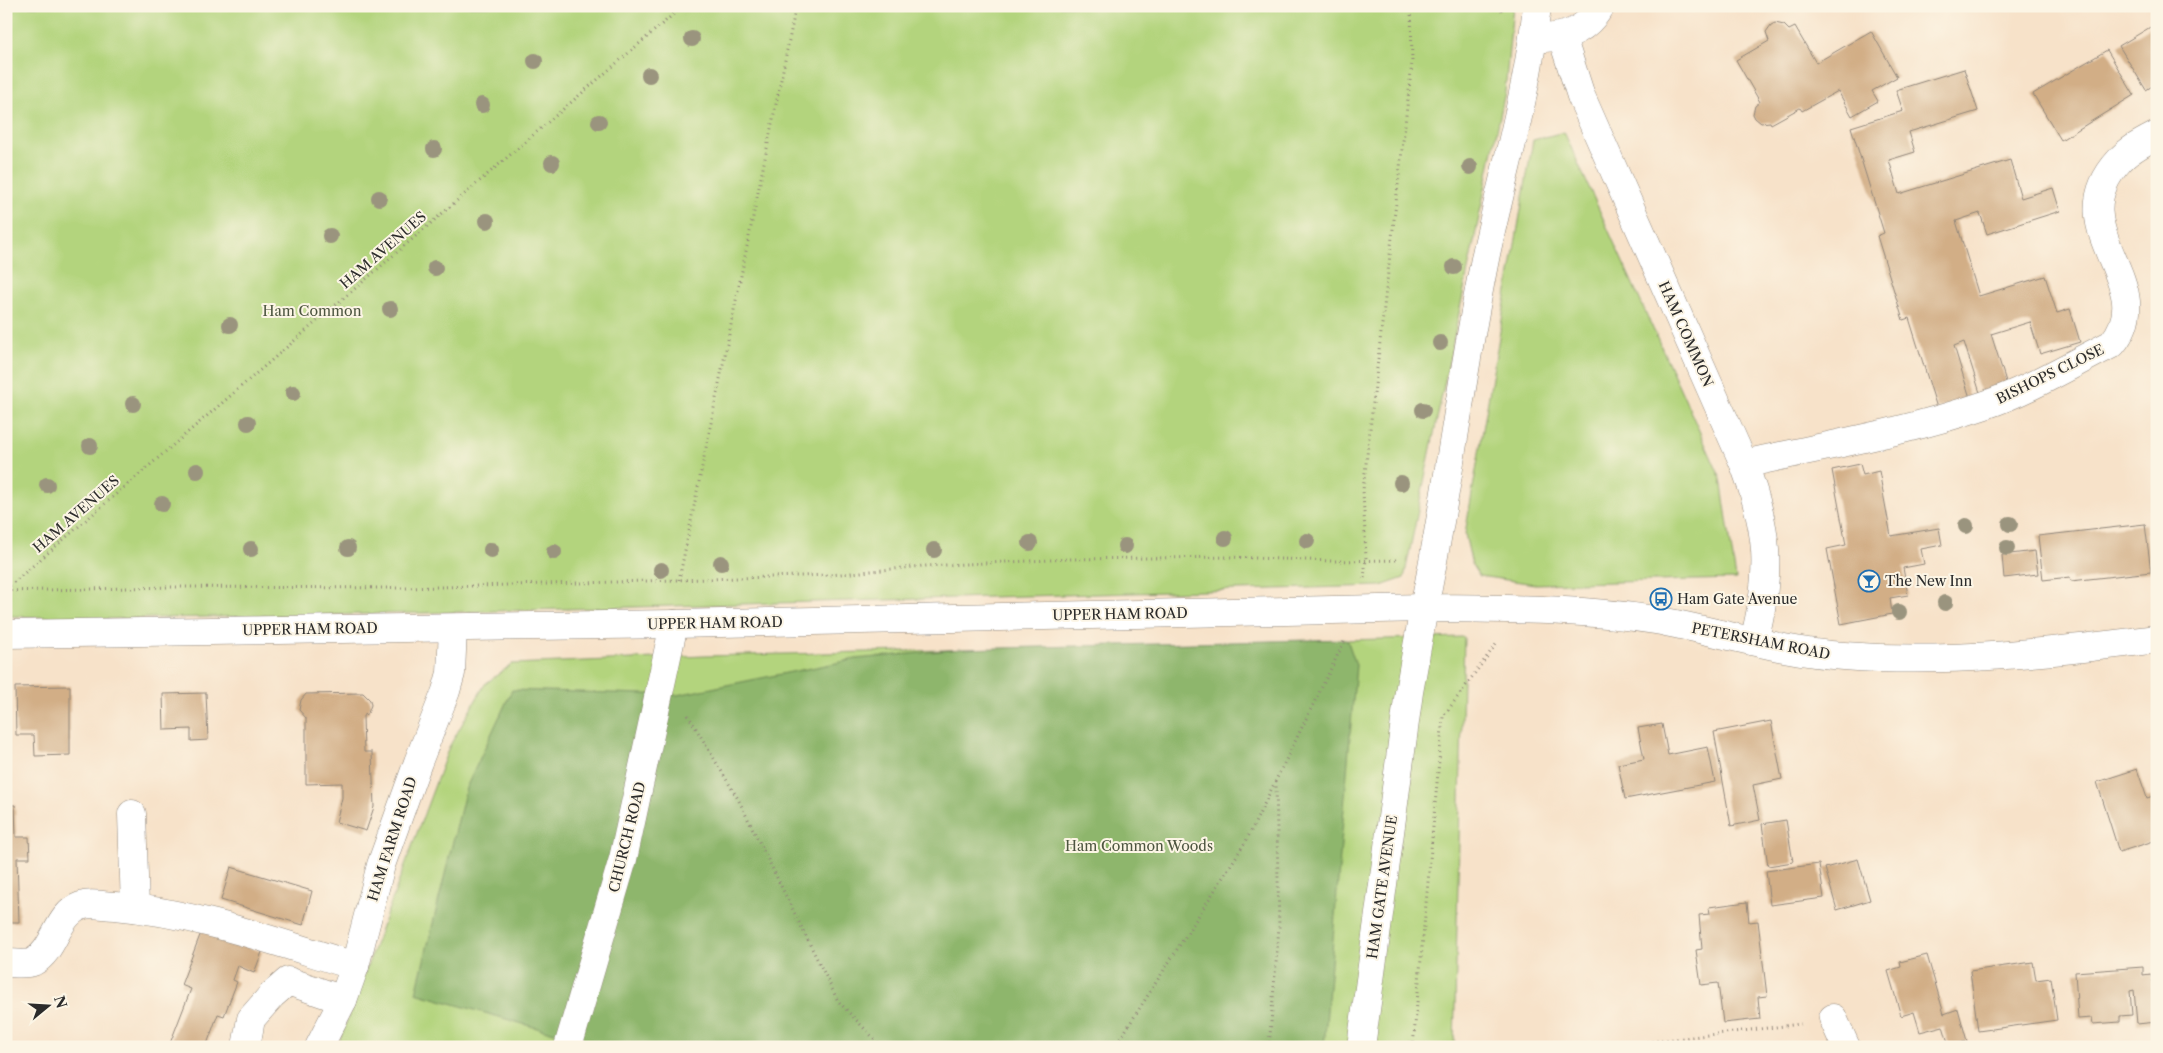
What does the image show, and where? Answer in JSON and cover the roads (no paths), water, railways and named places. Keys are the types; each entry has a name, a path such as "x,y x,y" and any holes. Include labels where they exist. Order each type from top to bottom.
{"street":[{"path":"1424,608 1434,561 1486,254 1513,145 1534,38 1537,6"},
{"path":"1534,38 1562,36 1578,30 1592,20 1601,6"},
{"name":"HAM COMMON","path":"1562,36 1581,96 1744,464 1761,515 1766,542 1764,594 1754,641"},
{"name":"BISHOPS CLOSE","path":"1744,464 1905,428 1984,406 2025,388 2112,344 2123,335 2131,324 2138,298 2130,272 2109,235 2104,221 2102,202 2104,185 2111,171 2120,160 2132,149 2157,135"},
{"name":"PETERSHAM ROAD","path":"1424,608 1614,615 1691,626 1823,655 1912,658 2021,654 2157,639"},
{"name":"UPPER HAM ROAD","path":"6,634 674,624 1424,608"},
{"name":"HAM GATE AVENUE","path":"1360,1047 1408,700 1424,608"},
{"name":"CHURCH ROAD","path":"568,1047 623,859 674,624"},
{"name":"HAM FARM ROAD","path":"320,1047 343,1000 355,966 381,865 448,682 453,653 453,628"},
{"path":"132,814 135,908"},
{"path":"6,963 32,963 48,949 66,916 81,905 135,908 197,919 355,966"},
{"path":"246,1047 251,1019 272,995 288,981 343,1000"},
{"path":"1833,1018 1846,1047"}],"place":[{"name":"The New Inn","path":"1869,581"},
{"name":"Ham Gate Avenue","path":"1661,599"}],"park label":[{"name":"Ham Common","path":"312,311"},
{"name":"Ham Common Woods","path":"1139,846"}]}
